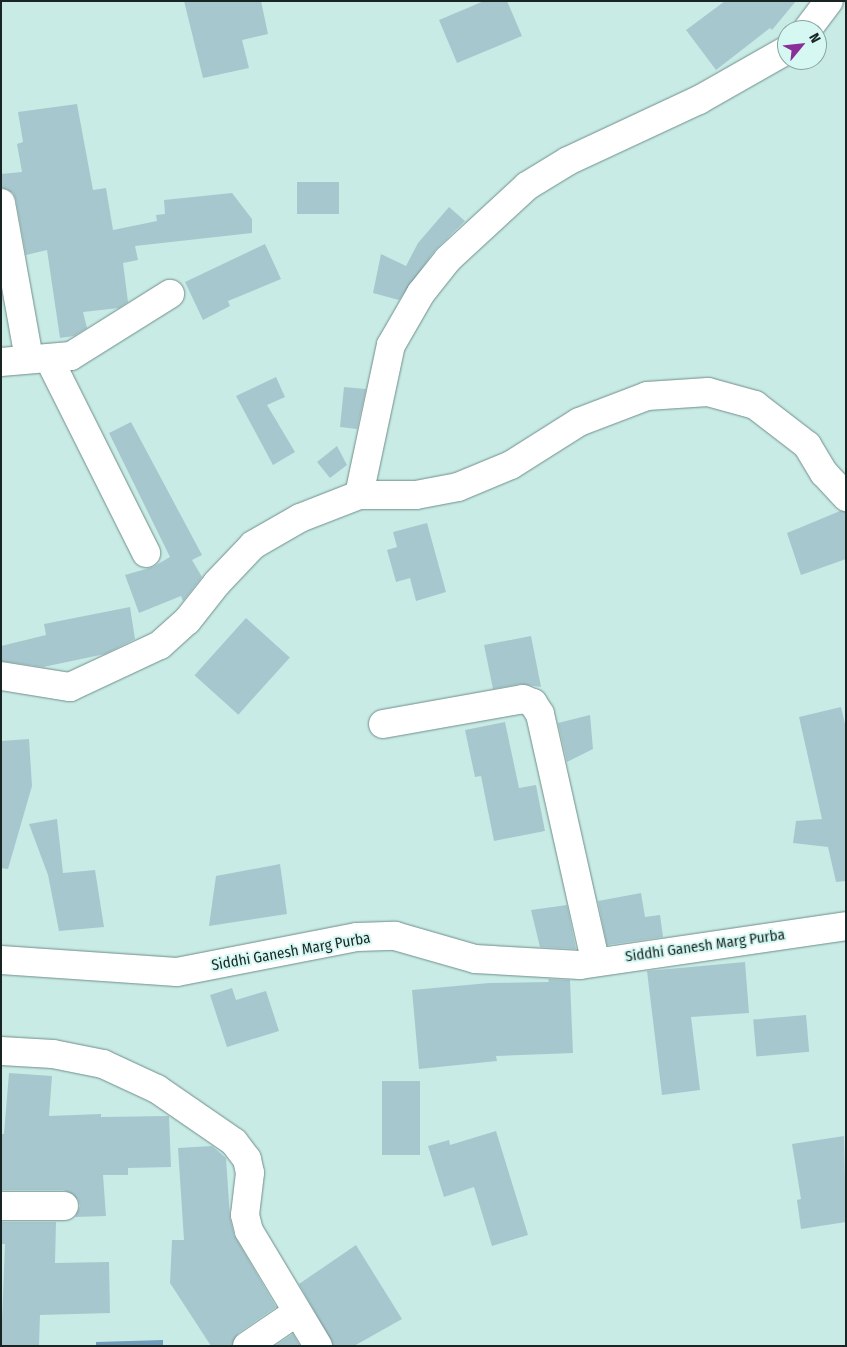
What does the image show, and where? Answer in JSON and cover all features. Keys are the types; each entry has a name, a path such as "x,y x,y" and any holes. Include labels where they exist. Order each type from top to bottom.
{"street":[{"path":"815,20 829,1"},
{"path":"359,495 390,345 420,293 448,260 527,186 560,166 699,100 777,56"},
{"path":"1,204 39,358 146,553"},
{"path":"1,362 71,356 170,294"},
{"path":"1,676 70,687 160,645 188,621 216,583 252,545 300,518 359,495 416,495 458,487 512,465 588,419 648,396 708,392 755,404 807,445 824,473 846,497"},
{"path":"383,724 523,699 533,703 540,714 595,961"},
{"name":"Siddhi Ganesh Marg Purba","path":"1,960 177,972 357,937 394,936 475,959 580,964 846,926"},
{"path":"1,1050 53,1054 103,1064 157,1089 234,1142 247,1160 250,1173 245,1215 249,1231 318,1346"},
{"path":"1,1206 64,1206"},
{"path":"247,1346 297,1312"}],"water":[{"path":"163,1340 163,1346 96,1346 96,1342"}],"building":[{"path":"184,1 261,1 268,34 242,40 249,68 203,78"},
{"path":"484,1 507,1 522,36 457,63 439,20"},
{"path":"725,1 796,1 780,20 777,20 777,24 772,30 770,28 716,70 686,30"},
{"path":"77,104 93,190 106,188 113,230 157,221 156,215 165,214 164,200 232,193 252,219 252,233 135,246 138,260 123,263 128,302 119,308 83,312 87,328 74,336 60,338 47,250 26,255 16,200 13,193 1,188 1,174 22,172 17,144 23,142 18,112"},
{"path":"297,182 339,182 339,214 297,214"},
{"path":"449,207 465,221 436,249 399,300 373,293 381,254 406,266 418,243"},
{"path":"265,244 281,279 228,301 230,306 203,320 185,282"},
{"path":"276,377 285,397 267,405 295,452 273,465 236,396"},
{"path":"344,387 366,389 357,429 340,427"},
{"path":"131,422 202,555 192,560 202,577 183,601 181,596 139,613 125,575 153,567 170,557 109,433"},
{"path":"337,446 347,465 330,478 317,462"},
{"path":"840,511 846,512 846,559 801,575 787,533"},
{"path":"427,523 446,592 416,601 410,578 396,582 387,550 397,547 393,532"},
{"path":"130,607 135,639 105,654 43,667 1,661 1,646 46,635 44,624"},
{"path":"246,618 290,657 238,715 194,675"},
{"path":"531,636 541,687 520,684 493,689 484,645"},
{"path":"841,707 846,728 846,881 836,882 828,847 793,843 796,821 822,819 799,717"},
{"path":"590,715 593,749 567,762 558,723"},
{"path":"505,722 519,788 536,785 545,831 494,841 481,776 475,777 465,730"},
{"path":"29,739 32,786 8,869 1,868 1,741"},
{"path":"57,819 63,873 95,870 104,927 59,931 48,875 29,824"},
{"path":"280,864 287,914 209,926 216,876"},
{"path":"641,893 645,917 660,915 663,937 607,945 598,901"},
{"path":"567,905 576,949 540,947 531,910"},
{"path":"745,962 749,1013 691,1017 700,1090 662,1095 647,971"},
{"path":"548,979 570,980 573,1053 496,1056 497,1061 419,1069 412,990 489,983 549,982"},
{"path":"232,988 236,1000 266,991 279,1031 227,1047 210,995"},
{"path":"806,1015 809,1052 756,1056 753,1020"},
{"path":"9,1073 52,1076 49,1116 101,1114 101,1117 169,1116 171,1167 128,1168 128,1175 103,1175 106,1216 75,1217 80,1206 78,1199 64,1190 1,1190 1,1134 4,1134"},
{"path":"382,1081 420,1081 420,1155 382,1155"},
{"path":"496,1131 528,1235 492,1246 474,1187 444,1197 428,1146 449,1140 450,1145"},
{"path":"844,1136 846,1222 801,1229 797,1200 801,1199 792,1144"},
{"path":"212,1146 226,1158 230,1218 234,1235 276,1307 238,1333 232,1346 211,1346 170,1283 172,1240 184,1240 178,1148"},
{"path":"1,1222 56,1222 55,1263 109,1262 110,1313 40,1315 39,1346 1,1346 5,1244 1,1244"},
{"path":"356,1245 402,1319 354,1346 334,1346 299,1284"},
{"path":"293,1334 300,1346 275,1346"}]}
